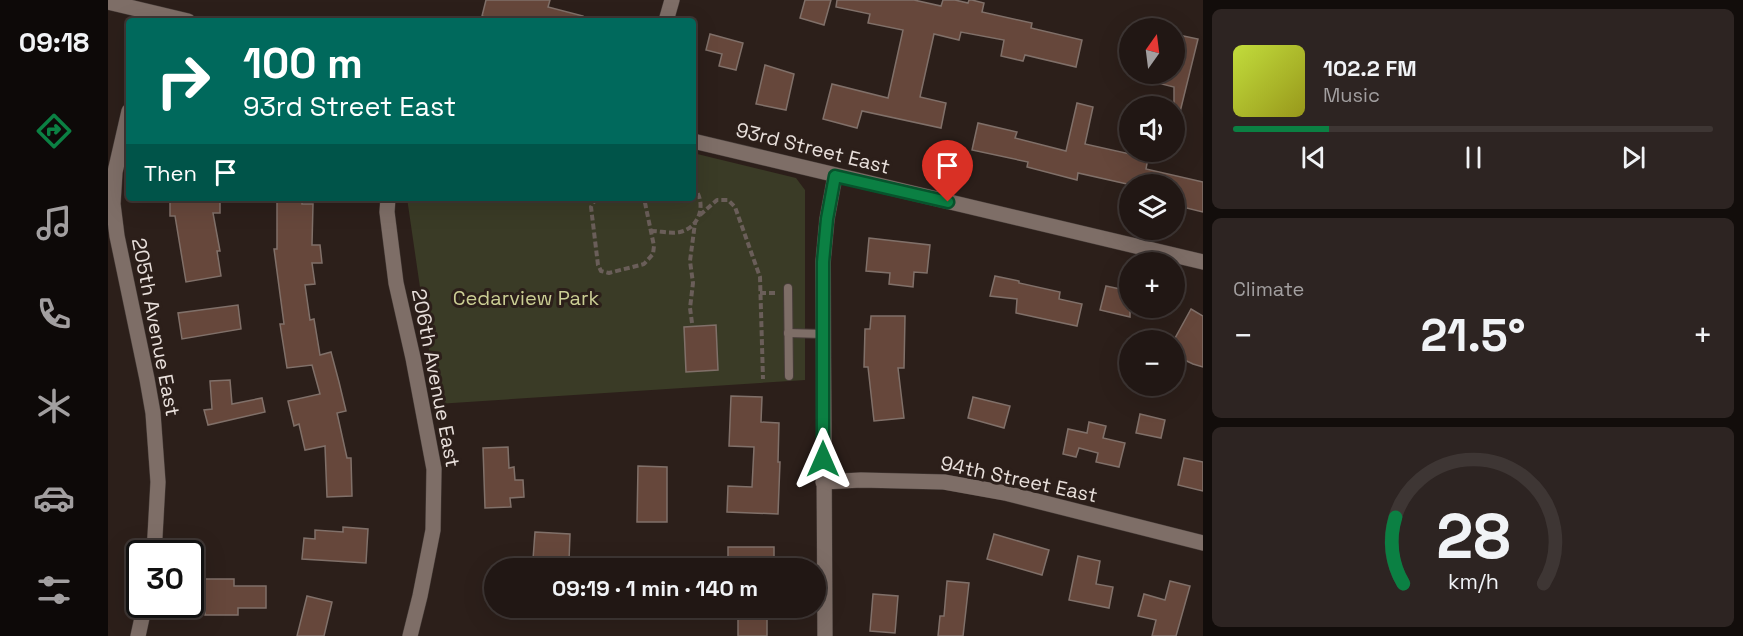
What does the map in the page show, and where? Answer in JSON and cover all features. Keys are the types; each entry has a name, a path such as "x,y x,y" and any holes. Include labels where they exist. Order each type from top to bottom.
{"street":[{"path":"667,18 672,0"},
{"path":"108,2 150,17"},
{"name":"205th Avenue East","path":"126,124 115,172 114,204 117,236 153,413 158,482 155,540"},
{"name":"93rd Street East","path":"696,142 1203,262"},
{"path":"825,636 823,262 827,219 835,176"},
{"name":"206th Avenue East","path":"388,201 387,212 396,283 418,381 434,469 433,530 410,636"},
{"name":"94th Street East","path":"823,482 861,480 944,482 1005,493 1203,543"},
{"path":"138,636 142,618"}],"lane":[{"path":"788,288 789,376"},
{"path":"788,333 823,334"}],"path":[{"path":"696,191 700,198 700,215"},
{"path":"692,323 690,308 693,283 690,261 695,223 700,215 717,200 728,200 735,207 760,277 763,379"},
{"path":"594,201 591,207 598,265 601,271 609,273 644,264 653,254 654,246 646,201"},
{"path":"651,231 681,232 695,223"}],"green space":[{"name":"Cedarview Park","path":"696,154 796,178 805,190 805,380 437,404 407,201 696,201"}],"building":[{"path":"486,0 550,0 548,7 583,16 583,18 489,18 482,16"},
{"path":"805,0 831,0 824,25 800,18"},
{"path":"837,0 914,0 941,6 943,0 968,3 972,0 984,3 982,12 1032,23 1031,28 1082,40 1076,67 1025,55 1023,61 1001,56 1004,40 961,32 959,40 934,34 920,97 946,103 941,128 862,111 857,128 823,119 832,84 888,98 903,30 868,23 870,14 836,7"},
{"path":"710,34 743,43 736,70 719,66 722,54 706,50"},
{"path":"1185,36 1198,39 1184,96 1174,96 1174,87 1162,84 1185,84"},
{"path":"765,65 794,74 786,110 756,104"},
{"path":"1077,103 1093,107 1085,144 1119,152 1119,162 1147,162 1146,169 1168,174 1119,174 1119,182 1078,173 1077,180 1027,167 1028,162 972,150 978,123 1017,132 1015,138 1066,151"},
{"path":"1185,178 1203,182 1203,212 1185,208"},
{"path":"170,201 220,201 220,213 213,213 220,251 217,251 221,276 186,282 175,216 170,216"},
{"path":"277,201 302,201 302,204 313,204 312,245 320,245 322,263 312,263 315,284 305,285 310,320 314,319 320,355 331,352 346,411 337,413 347,458 351,458 352,496 327,497 325,446 305,450 299,424 294,426 288,401 320,394 312,365 287,368 280,324 284,324 274,249 277,249"},
{"path":"869,238 930,245 927,273 914,272 913,287 889,284 890,273 866,271"},
{"path":"995,276 1060,292 1059,299 1082,304 1077,326 1016,313 1017,299 990,296"},
{"path":"1106,286 1119,289 1119,314 1100,310"},
{"path":"238,305 241,329 182,339 178,313"},
{"path":"1191,309 1203,316 1203,367 1185,360 1185,330 1179,330"},
{"path":"871,316 905,316 904,368 898,368 904,418 874,421 868,367 864,367 865,329 870,329"},
{"path":"716,325 718,370 686,372 684,327"},
{"path":"230,380 232,404 262,398 265,412 208,425 204,410 212,409 210,381"},
{"path":"731,396 762,397 761,422 779,423 778,514 727,512 728,486 752,487 754,447 729,446"},
{"path":"973,397 1010,406 1004,428 968,418"},
{"path":"1140,414 1165,420 1161,438 1136,433"},
{"path":"1089,422 1106,426 1103,438 1125,443 1119,467 1096,462 1098,453 1079,448 1076,457 1063,454 1068,429 1087,433"},
{"path":"508,447 509,468 514,467 515,480 523,480 524,497 510,498 511,507 485,508 483,448"},
{"path":"1184,458 1203,462 1203,491 1178,485"},
{"path":"638,466 667,467 667,522 637,522"},
{"path":"343,527 368,529 366,563 302,559 304,538 315,539 315,530 343,532"},
{"path":"535,532 570,534 569,558 533,558"},
{"path":"994,534 1049,550 1042,575 987,559"},
{"path":"728,547 774,547 774,558 728,558"},
{"path":"1078,556 1100,561 1096,584 1113,587 1109,608 1069,600"},
{"path":"205,579 234,579 234,586 266,586 266,608 238,608 238,615 205,615"},
{"path":"947,581 969,583 963,636 938,636 940,616 944,616"},
{"path":"1170,581 1190,586 1176,636 1152,636 1156,620 1138,616 1144,594 1165,600"},
{"path":"873,594 898,596 895,633 870,631"},
{"path":"307,596 332,602 324,636 297,636"},
{"path":"738,618 767,618 767,636 738,636"}],"route":[{"path":"823,459 823,262 827,219 835,176 948,202"}]}
